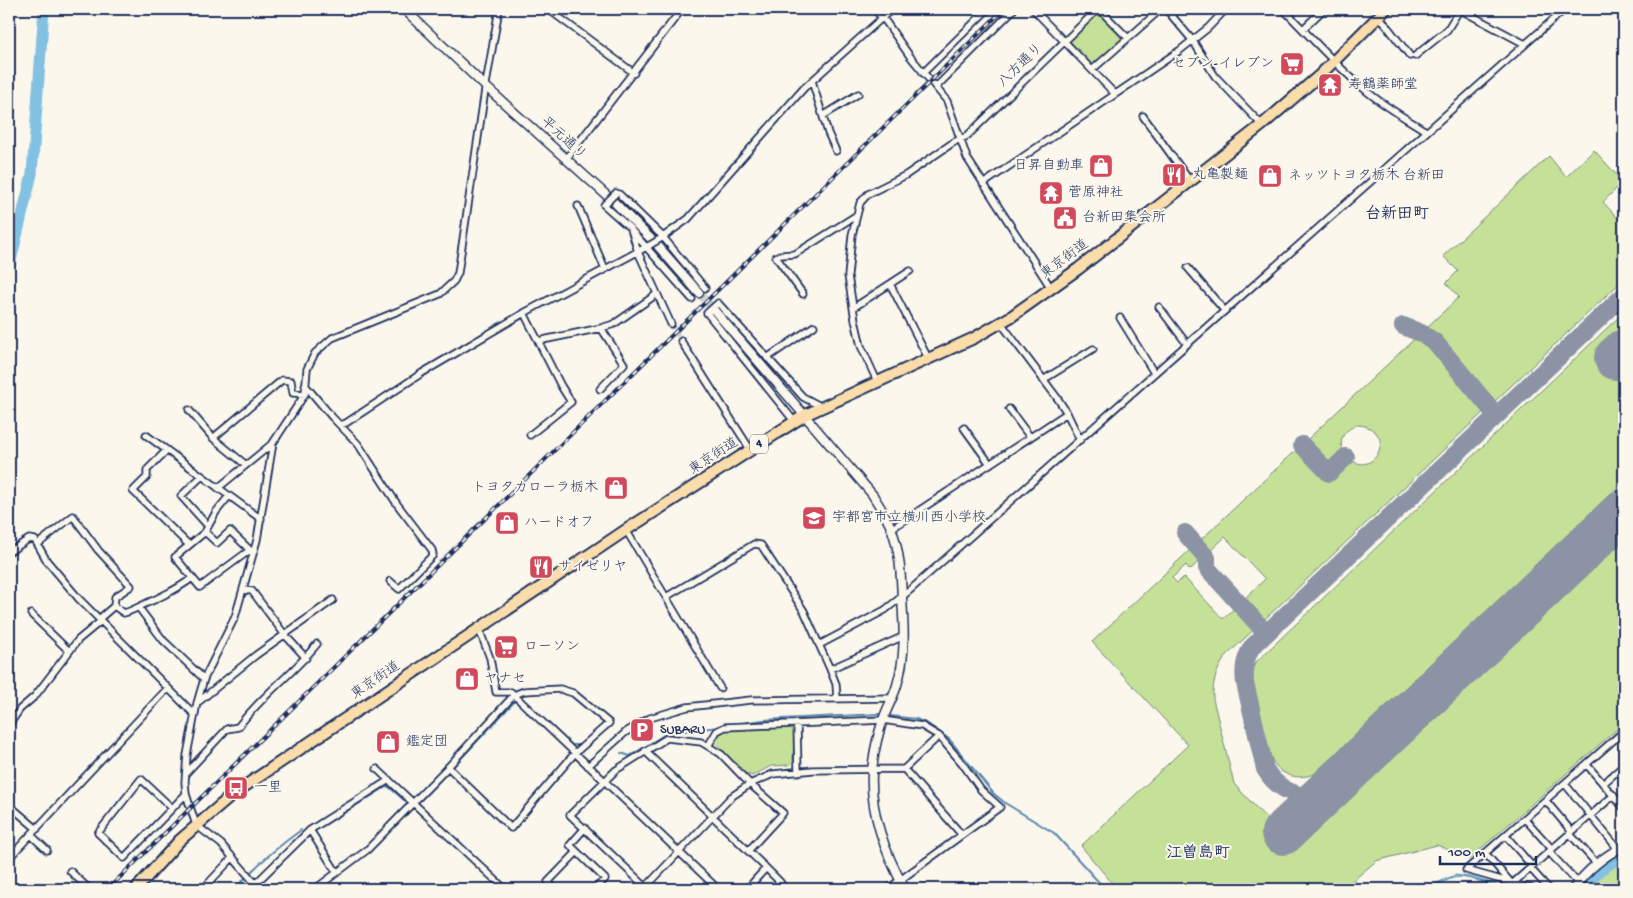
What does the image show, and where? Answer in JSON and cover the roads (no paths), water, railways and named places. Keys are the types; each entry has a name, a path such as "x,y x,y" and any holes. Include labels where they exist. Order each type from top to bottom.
{"highway":[{"name":"東京街道","path":"136,889 165,855 196,825 242,788 626,530 794,421 877,381 974,338 1001,323 1051,288 1262,125 1334,61 1382,12"}],"street":[{"name":"平元通り","path":"404,9 485,86 614,202 658,246 699,293"},
{"path":"218,488 272,442 305,394 307,369 314,353 332,338 440,294 454,281 458,273 485,86 499,9"},
{"path":"548,9 634,73"},
{"path":"566,159 682,9"},
{"path":"874,9 883,18 923,73 947,102 967,158 982,184 1051,288"},
{"path":"340,425 346,423 422,373 524,313 638,252 688,219 804,88 892,9"},
{"path":"923,73 988,9"},
{"path":"936,87 1014,9"},
{"path":"1033,9 1115,94"},
{"path":"1098,9 1128,38"},
{"name":"八方通り","path":"857,215 860,203 868,194 906,175 954,142 967,136 1098,9"},
{"path":"1092,70 1161,9"},
{"path":"1166,9 1193,41 1215,76 1262,125"},
{"path":"982,184 1193,41 1226,9"},
{"path":"1283,9 1348,75 1377,100 1426,132"},
{"path":"1303,29 1324,9"},
{"path":"1382,12 1412,56 1448,30 1459,9 1525,44"},
{"path":"819,645 885,610 902,597 1565,9"},
{"path":"812,81 836,151"},
{"path":"823,116 858,94"},
{"path":"1143,116 1190,181"},
{"path":"692,299 648,246 604,205 616,193 661,238 705,288"},
{"path":"578,206 605,269"},
{"path":"803,294 776,257 795,254 857,215"},
{"path":"857,215 852,235 848,276 861,346 877,381"},
{"path":"630,229 638,252 671,324"},
{"path":"1188,268 1224,310"},
{"path":"853,308 910,271"},
{"path":"890,284 928,358"},
{"path":"538,341 614,324 657,294"},
{"path":"794,421 707,313 718,303 802,397 822,407"},
{"path":"1159,307 1186,344"},
{"path":"714,310 872,494 892,529 897,547 901,576 904,636 902,661 897,685 877,741 873,769 873,791 876,819 888,857 905,889"},
{"path":"524,313 571,402 530,435"},
{"path":"1120,318 1154,373"},
{"path":"1001,323 1067,412 1080,440"},
{"path":"767,358 814,326"},
{"path":"600,389 624,364 601,328"},
{"path":"681,341 750,450"},
{"path":"1043,380 1093,350"},
{"path":"213,438 282,380 291,381 293,393 305,394"},
{"path":"305,385 358,444 397,504 432,550 433,555 399,589 390,581"},
{"path":"1009,409 1030,437"},
{"path":"189,410 213,438 246,465"},
{"path":"892,529 1067,412"},
{"path":"964,428 990,464"},
{"path":"146,435 261,519"},
{"path":"260,889 221,844 196,825 186,794 186,774 187,755 197,703 204,679 235,617 243,590 261,519 272,442"},
{"path":"167,450 147,470 147,477 133,491 189,545"},
{"path":"202,476 181,496 217,543 230,531 252,552"},
{"path":"229,496 216,512 206,529 175,557 200,588 252,552"},
{"path":"9,725 20,710 35,696 78,640 114,606 115,597 131,586 98,550 73,516 38,544"},
{"path":"626,530 720,688"},
{"path":"9,552 28,539 35,540 47,561 79,599 195,715"},
{"path":"666,597 754,544 761,546 804,611 836,684 837,699"},
{"path":"114,606 124,613 139,608 150,601 181,588 192,578"},
{"path":"243,590 252,591 285,635 306,658"},
{"path":"197,703 256,655 333,600"},
{"path":"139,608 163,640 204,679"},
{"path":"32,614 69,652"},
{"path":"479,629 490,658 496,692 511,692 718,889"},
{"path":"830,669 904,636"},
{"path":"186,774 227,729 238,727 252,709 306,658 317,644"},
{"path":"9,858 168,688"},
{"path":"315,889 367,850 514,695 524,691 560,689 573,693 609,723 575,753 511,828 448,766"},
{"path":"588,766 626,732 650,718 687,707 751,700 892,698"},
{"path":"708,746 717,731 725,728 883,720 922,726 939,736 962,763 981,790 1000,806 888,889"},
{"path":"797,724 798,772"},
{"path":"1533,889 1466,870 1624,731"},
{"path":"748,851 783,813 750,784 721,754 701,742 667,738 616,770 570,815 646,889 713,815 731,797 750,784 773,774 904,769 939,736"},
{"path":"645,751 713,815 785,889"},
{"path":"1587,764 1623,803"},
{"path":"1604,784 1624,766"},
{"path":"377,769 505,889"},
{"path":"904,769 962,835"},
{"path":"172,808 141,779 98,833 124,858 186,794"},
{"path":"250,889 310,830 389,780"},
{"path":"1525,819 1551,850 1575,886 1596,863 1621,847 1565,784"},
{"path":"1512,884 1614,795"},
{"path":"1546,801 1596,863"},
{"path":"9,805 36,829"},
{"path":"585,828 570,845 605,879 596,889"},
{"path":"310,830 337,873"},
{"path":"31,835 47,850"},
{"path":"1506,836 1549,889"},
{"path":"554,889 548,882 577,852"},
{"path":"1486,854 1512,884"},
{"path":"207,888 233,857"},
{"path":"747,889 766,868"},
{"path":"70,871 89,889"}],"water":[{"path":"1624,852 1624,855 1600,871 1583,889 1580,889 1600,868"},
{"path":"1455,875 1470,877 1510,889 1503,889 1458,877 1431,888 1423,889"}],"waterway":[{"path":"9,269 32,174 44,9"},
{"path":"523,700 572,745 579,745"},
{"path":"452,768 514,702 518,701"},
{"path":"743,723 763,720 879,714"},
{"path":"891,716 916,719 928,724 949,739 993,793 1005,803 1054,833 1105,889"},
{"path":"621,753 630,756 667,733 719,727"},
{"path":"421,800 448,772"},
{"path":"318,829 386,787 389,787 404,800"},
{"path":"235,889 266,858 301,830"},
{"path":"1584,889 1598,872 1624,855"}],"tunnel":[{"path":"699,293 714,310"},
{"path":"671,324 681,341"}],"railway":[{"path":"108,889 1004,9"}],"place":[{"name":"セブン-イレブン","path":"1292,64"},
{"name":"寿鶴薬師堂","path":"1330,85"},
{"name":"日昇自動車","path":"1101,166"},
{"name":"丸亀製麺","path":"1174,175"},
{"name":"ネッツトヨタ栃木 台新田","path":"1270,176"},
{"name":"菅原神社","path":"1051,193"},
{"name":"台新田集会所","path":"1065,218"},
{"name":"トヨタカローラ栃木","path":"616,488"},
{"name":"宇都宮市立横川西小学校","path":"814,518"},
{"name":"ハードオフ","path":"507,523"},
{"name":"サイゼリヤ","path":"541,567"},
{"name":"ローソン","path":"506,647"},
{"name":"ヤナセ","path":"467,679"},
{"name":"SUBARU","path":"642,730"},
{"name":"鑑定団","path":"388,742"},
{"name":"一里","path":"236,788"}],"district":[{"name":"台新田町","path":"1397,215"},
{"name":"江曽島町","path":"1198,854"}]}
